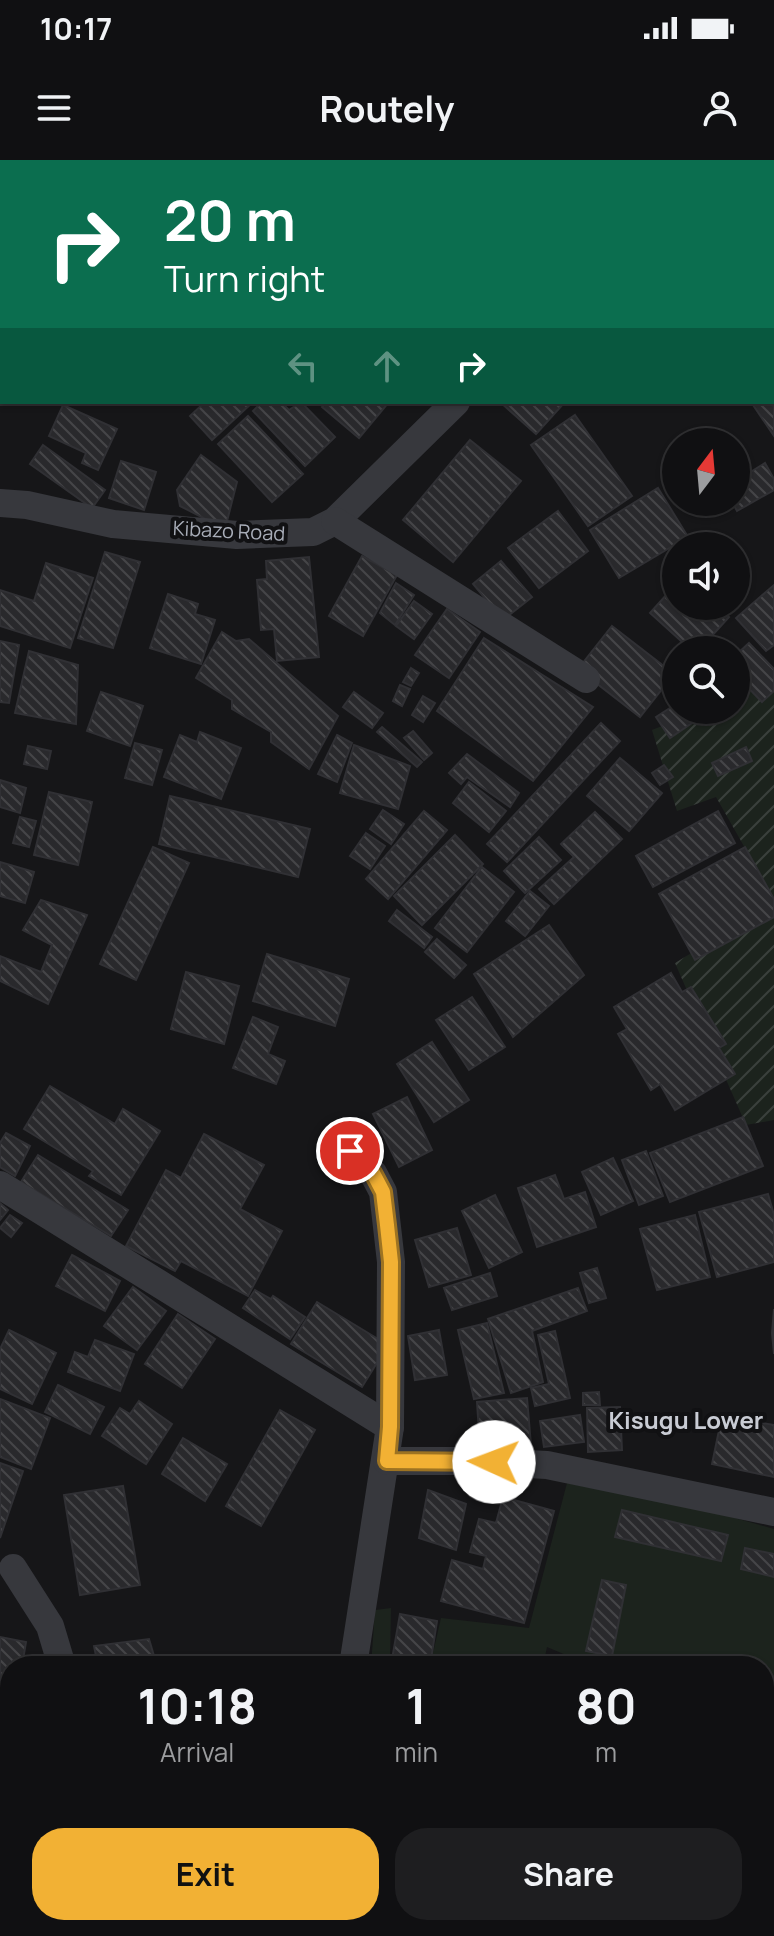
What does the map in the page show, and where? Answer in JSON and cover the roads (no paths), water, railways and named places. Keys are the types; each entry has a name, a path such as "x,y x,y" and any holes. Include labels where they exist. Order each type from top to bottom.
{"street":[{"name":"Kibazo Road","path":"0,503 27,505 113,524 237,535 313,532 335,521 453,404"},
{"path":"335,521 586,679"},
{"path":"350,1151 373,1173 383,1192 391,1262 387,1461 355,1656"},
{"path":"0,1185 390,1427"},
{"path":"387,1461 547,1465 774,1512"},
{"path":"13,1568 50,1626 59,1656"}],"district":[{"name":"Kisugu Lower","path":"686,1421"}]}
